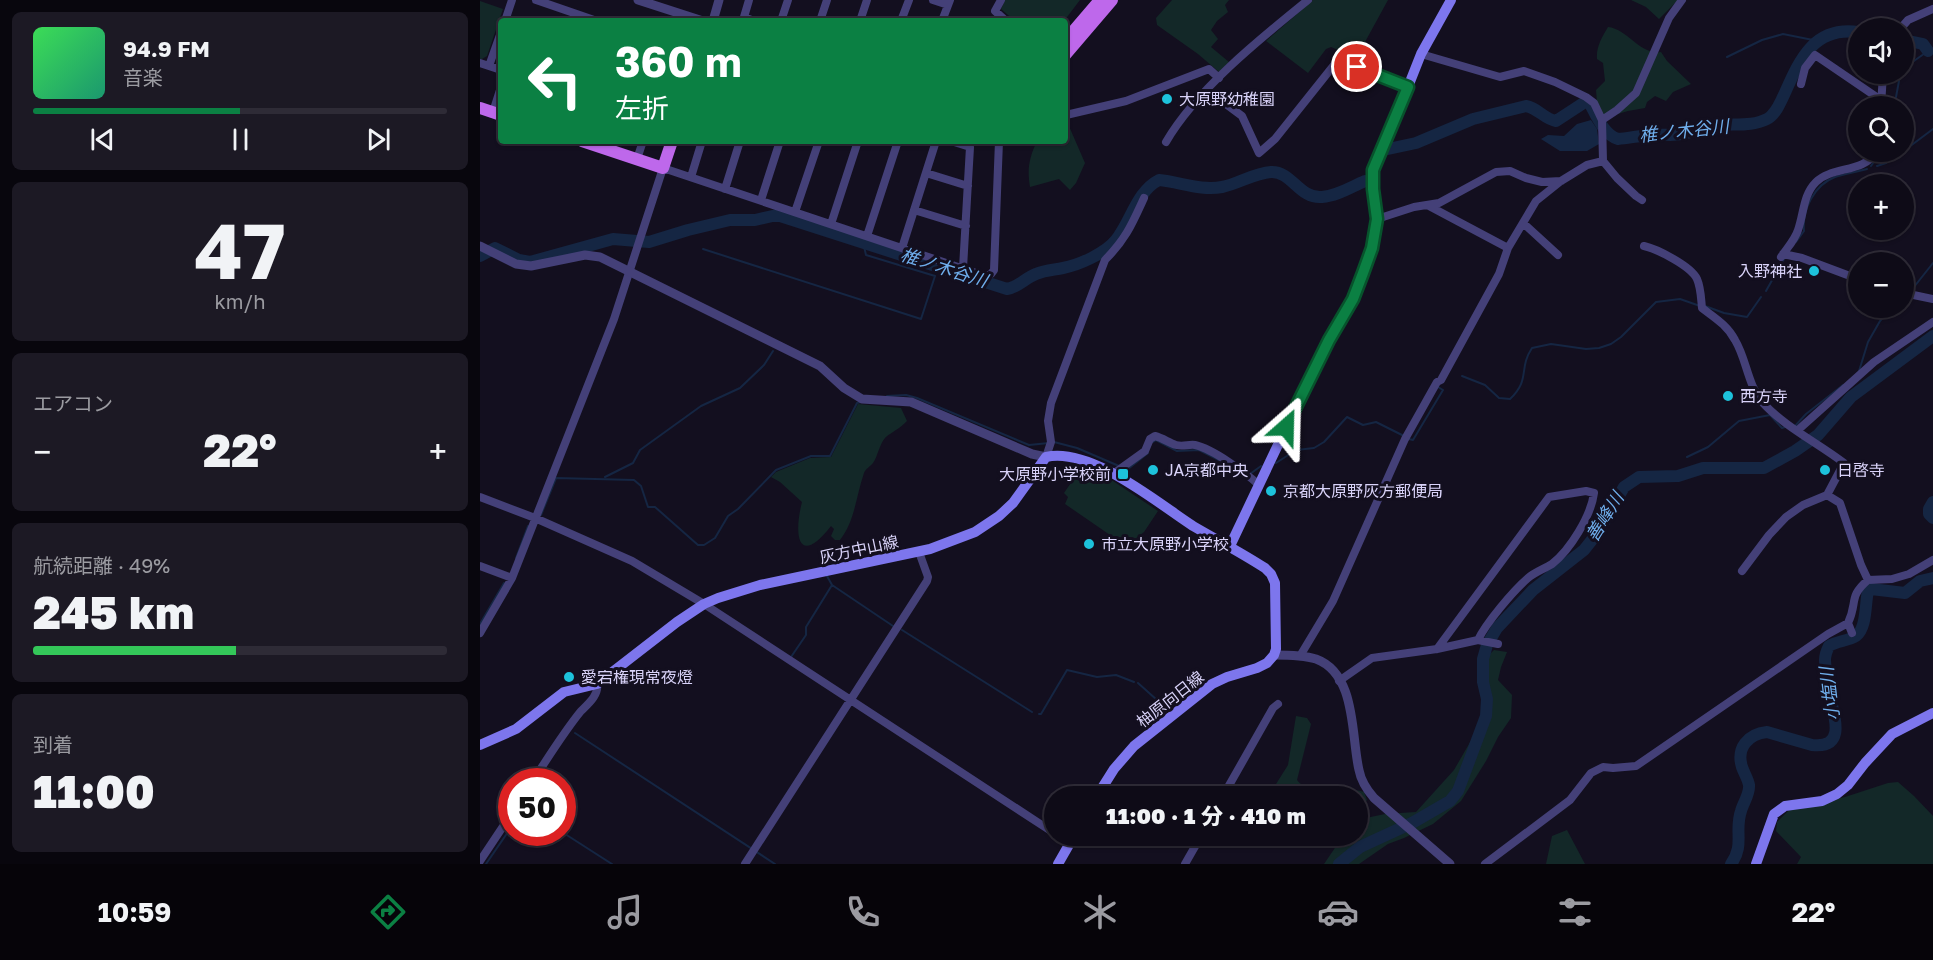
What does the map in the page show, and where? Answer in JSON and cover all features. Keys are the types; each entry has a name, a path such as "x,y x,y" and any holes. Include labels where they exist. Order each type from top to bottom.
{"main road":[{"path":"1068,37 1100,0"},
{"path":"1068,51 1112,0"},
{"path":"1230,546 1323,350 1353,299 1372,248 1377,219 1373,170 1421,54 1451,0"},
{"path":"480,108 497,113"},
{"path":"602,144 663,168 671,144"},
{"path":"1046,457 1060,455 1075,457 1113,474 1265,568 1275,580 1274,655"},
{"name":"灰方中山線","path":"480,745 516,729 564,692 597,684 704,604 732,592 760,585 919,552 955,541 988,525 1013,503 1046,457"},
{"name":"柚原向日線","path":"1104,786 1114,769 1134,746 1212,684 1257,668 1267,663 1274,655"},
{"path":"1756,864 1774,814 1785,806 1822,801 1837,794 1848,785 1892,734 1933,712"},
{"path":"1060,864 1069,846"}],"street":[{"path":"506,18 512,0"},
{"path":"536,0 588,18"},
{"path":"638,0 693,18"},
{"path":"714,18 719,0"},
{"path":"744,18 749,0"},
{"path":"782,18 788,0"},
{"path":"821,18 827,0"},
{"path":"861,18 867,0"},
{"path":"902,18 909,0"},
{"path":"933,0 949,3 943,18"},
{"path":"1000,0 995,11 1003,18"},
{"path":"1166,142 1197,99 1265,35 1308,0"},
{"path":"1602,124 1636,93 1669,18 1682,0"},
{"path":"1913,18 1933,9"},
{"path":"489,66 498,40"},
{"path":"1421,54 1500,77 1524,71 1555,82 1594,103 1602,124 1603,161 1617,178 1642,200"},
{"path":"1801,84 1805,68 1815,55 1871,96"},
{"path":"1207,90 1242,116 1259,153 1275,139 1338,60 1408,87"},
{"path":"480,63 498,69"},
{"path":"1068,116 1126,101 1209,69 1219,78"},
{"path":"637,159 642,144"},
{"path":"691,177 701,144"},
{"path":"725,189 739,144"},
{"path":"761,200 779,144"},
{"path":"795,212 818,144"},
{"path":"831,224 857,144"},
{"path":"867,236 897,144"},
{"path":"902,248 935,144"},
{"path":"960,144 970,147 963,268"},
{"path":"480,633 512,579 614,319 663,168 985,276 994,270 999,144"},
{"path":"1300,656 1334,601 1406,437 1437,382 1441,380 1463,343 1499,274 1508,248 1536,201 1561,181 1587,165 1603,161"},
{"path":"1848,275 1802,258 1782,255 1795,236 1803,206 1814,184 1822,177 1867,162"},
{"path":"1377,219 1414,207 1439,203 1496,172 1510,171 1542,182 1561,181"},
{"path":"926,173 968,186"},
{"path":"480,246 522,266 574,256 592,255 629,270 820,366 853,395 862,399 910,402 1032,454 1046,457 1051,442 1048,421 1054,394 1106,260 1119,247 1130,230 1144,198"},
{"path":"1429,206 1508,248"},
{"path":"914,210 966,226"},
{"path":"1523,223 1558,255"},
{"path":"1644,246 1654,248 1694,274 1702,305 1724,324 1736,341 1750,382 1762,401 1775,414 1844,463 1827,495 1803,505 1786,517 1769,535 1742,571"},
{"path":"1914,295 1933,299"},
{"path":"1799,431 1874,362 1933,322"},
{"path":"1113,474 1145,451 1150,439 1155,436 1181,446 1195,445 1243,470 1259,485"},
{"path":"1437,649 1549,497 1586,491 1594,493 1573,542 1552,564 1528,578 1484,627 1481,640"},
{"path":"1827,495 1840,503 1868,580"},
{"path":"480,496 632,561 704,604 1044,826"},
{"path":"745,864 927,582 928,577 919,552"},
{"path":"1485,864 1570,800 1591,773 1603,767 1636,766 1828,634 1848,623 1854,608 1853,597 1868,580 1893,579 1909,574 1933,560"},
{"path":"480,566 512,579"},
{"path":"1848,623 1852,633"},
{"path":"1339,681 1372,658 1481,640 1498,644"},
{"path":"1274,655 1316,659 1329,668 1339,681 1351,712 1361,778 1374,798 1450,864"},
{"path":"541,768 570,725 593,697 598,689 597,684"},
{"path":"1229,786 1273,708 1278,704"},
{"path":"480,861 498,834"},
{"path":"1185,864 1195,846"}],"green space":[{"path":"1005,0 1080,0 1066,18 1012,18 1001,9"},
{"path":"1172,0 1229,0 1225,5 1228,12 1217,21 1211,30 1218,39 1211,47 1229,62 1219,72 1157,25 1156,18"},
{"path":"1313,0 1388,0 1365,42 1345,53 1331,47 1326,49 1308,73 1266,41"},
{"path":"1631,0 1678,0 1659,19 1646,7"},
{"path":"480,1 503,9 498,18 487,56 480,59"},
{"path":"1608,27 1622,32 1646,50 1661,52 1691,84 1673,92 1666,101 1655,96 1647,102 1645,108 1604,118 1597,102 1596,90 1605,81 1603,63 1597,59 1597,50"},
{"path":"1068,124 1085,163 1076,183 1070,190 1059,179 1030,187 1029,164 1036,144 1068,144"},
{"path":"858,404 901,408 907,421 885,438 875,460 865,471 852,517 840,540 835,540 831,536 834,529 831,526 820,538 805,546 801,542 798,526 802,502 771,477 776,472 810,458 831,457"},
{"path":"1082,467 1113,481 1158,511 1144,532 1126,546 1065,504 1068,497 1064,493"},
{"path":"1494,650 1507,652 1498,680 1512,695 1511,718 1461,801 1433,824 1388,844 1359,864 1324,864 1336,846 1368,846 1368,818 1416,812 1454,770 1473,737 1488,720 1489,686 1486,658"},
{"path":"1296,716 1307,718 1311,724 1297,780 1304,786 1275,786 1288,765"},
{"path":"1898,782 1933,816 1933,864 1797,864 1801,857 1776,831 1777,822 1789,810"},
{"path":"1567,830 1585,864 1546,864 1552,836"}],"water":[{"path":"1591,120 1597,129 1599,144 1587,151 1560,151 1541,139 1548,135 1564,136 1577,124"}],"waterway":[{"name":"椎ノ木谷川","path":"1388,149 1416,143 1473,119 1526,106 1556,121 1585,102 1590,104 1605,129 1618,139 1650,135 1678,135 1722,125 1756,123 1767,119 1775,112 1795,71 1809,49 1829,35 1848,32"},
{"path":"1727,57 1762,40 1783,34 1818,41"},
{"name":"椎ノ木谷川","path":"1914,42 1923,44 1928,51"},
{"path":"1914,61 1928,51 1933,51"},
{"path":"1896,96 1898,84"},
{"path":"1914,143 1933,129"},
{"path":"1871,166 1874,162"},
{"path":"1877,166 1887,162"},
{"path":"1796,242 1804,231 1807,207 1815,192 1835,177 1867,169"},
{"name":"椎ノ木谷川","path":"480,256 495,248 519,260 530,262 613,239 649,242 730,220 755,220 777,215 1007,289 1036,274 1092,258 1112,245 1145,191 1159,180 1214,188 1228,186 1258,174 1271,172 1285,176 1307,194 1322,197 1339,193 1365,181"},
{"path":"703,249 921,319 935,276 866,255 863,242"},
{"path":"1766,291 1784,259"},
{"path":"1914,287 1933,263"},
{"path":"1705,306 1724,313 1747,317 1761,297"},
{"path":"1462,376 1485,385 1499,398 1510,399 1520,386 1532,348 1551,344 1586,349 1599,348 1621,337 1656,302 1680,299 1700,306"},
{"path":"1859,371 1868,342 1883,318"},
{"name":"善峰川","path":"1339,864 1360,847 1412,823 1450,801 1458,791 1486,716 1487,699 1483,682 1483,659 1487,645 1497,628 1533,590 1584,550 1599,531 1624,487 1639,477 1678,476 1703,468 1764,468 1818,435 1851,397 1933,336"},
{"path":"605,477 633,463 640,450 701,406 740,388 764,365 773,351"},
{"path":"1795,426 1806,414 1843,385"},
{"path":"1409,439 1413,440 1443,390 1438,387"},
{"path":"887,396 906,395 917,398 1029,445 1049,443"},
{"path":"541,515 556,478 634,480 641,486 648,507 655,507 698,545 704,545 715,538 728,516 738,509 776,470 811,456 830,456 857,403 861,402"},
{"path":"1687,457 1708,447 1739,421 1770,415 1782,428 1785,427"},
{"path":"1276,463 1296,450 1314,448 1324,442 1347,417 1363,425 1376,422 1404,436"},
{"path":"1153,442 1156,440 1177,451 1199,450 1219,460"},
{"path":"1054,442 1077,448 1119,466"},
{"path":"1124,469 1128,469 1148,453"},
{"path":"1250,474 1261,466"},
{"name":"小塩川","path":"1933,502 1929,509 1929,514 1933,518"},
{"path":"516,558 528,526"},
{"path":"827,576 832,585 893,626"},
{"name":"小塩川","path":"1731,864 1737,851 1739,818 1749,788 1741,760 1745,743 1754,736 1767,732 1812,745 1823,745 1830,742 1836,729 1825,663 1829,646 1853,638 1860,632 1864,621 1868,591 1871,589 1905,593 1920,581 1933,578"},
{"path":"480,624 504,583"},
{"path":"791,657 806,635 806,627 832,585"},
{"path":"902,630 1032,712"},
{"path":"1039,714 1067,670 1097,677 1116,675 1134,682"},
{"path":"1138,683 1167,709"},
{"path":"575,733 775,864"},
{"path":"576,841 612,864"},
{"path":"486,864 498,846"}],"place":[{"name":"大原野幼稚園","path":"1167,99"},
{"name":"入野神社","path":"1814,271"},
{"name":"西方寺","path":"1728,396"},
{"name":"JA京都中央","path":"1153,470"},
{"name":"日啓寺","path":"1825,470"},
{"name":"大原野小学校前","path":"1123,474"},
{"name":"京都大原野灰方郵便局","path":"1271,491"},
{"name":"市立大原野小学校","path":"1089,544"},
{"name":"愛宕権現常夜燈","path":"569,677"}],"route":[{"path":"1286,427 1329,340 1353,299 1372,248 1377,219 1373,170 1408,87 1357,67"}]}
